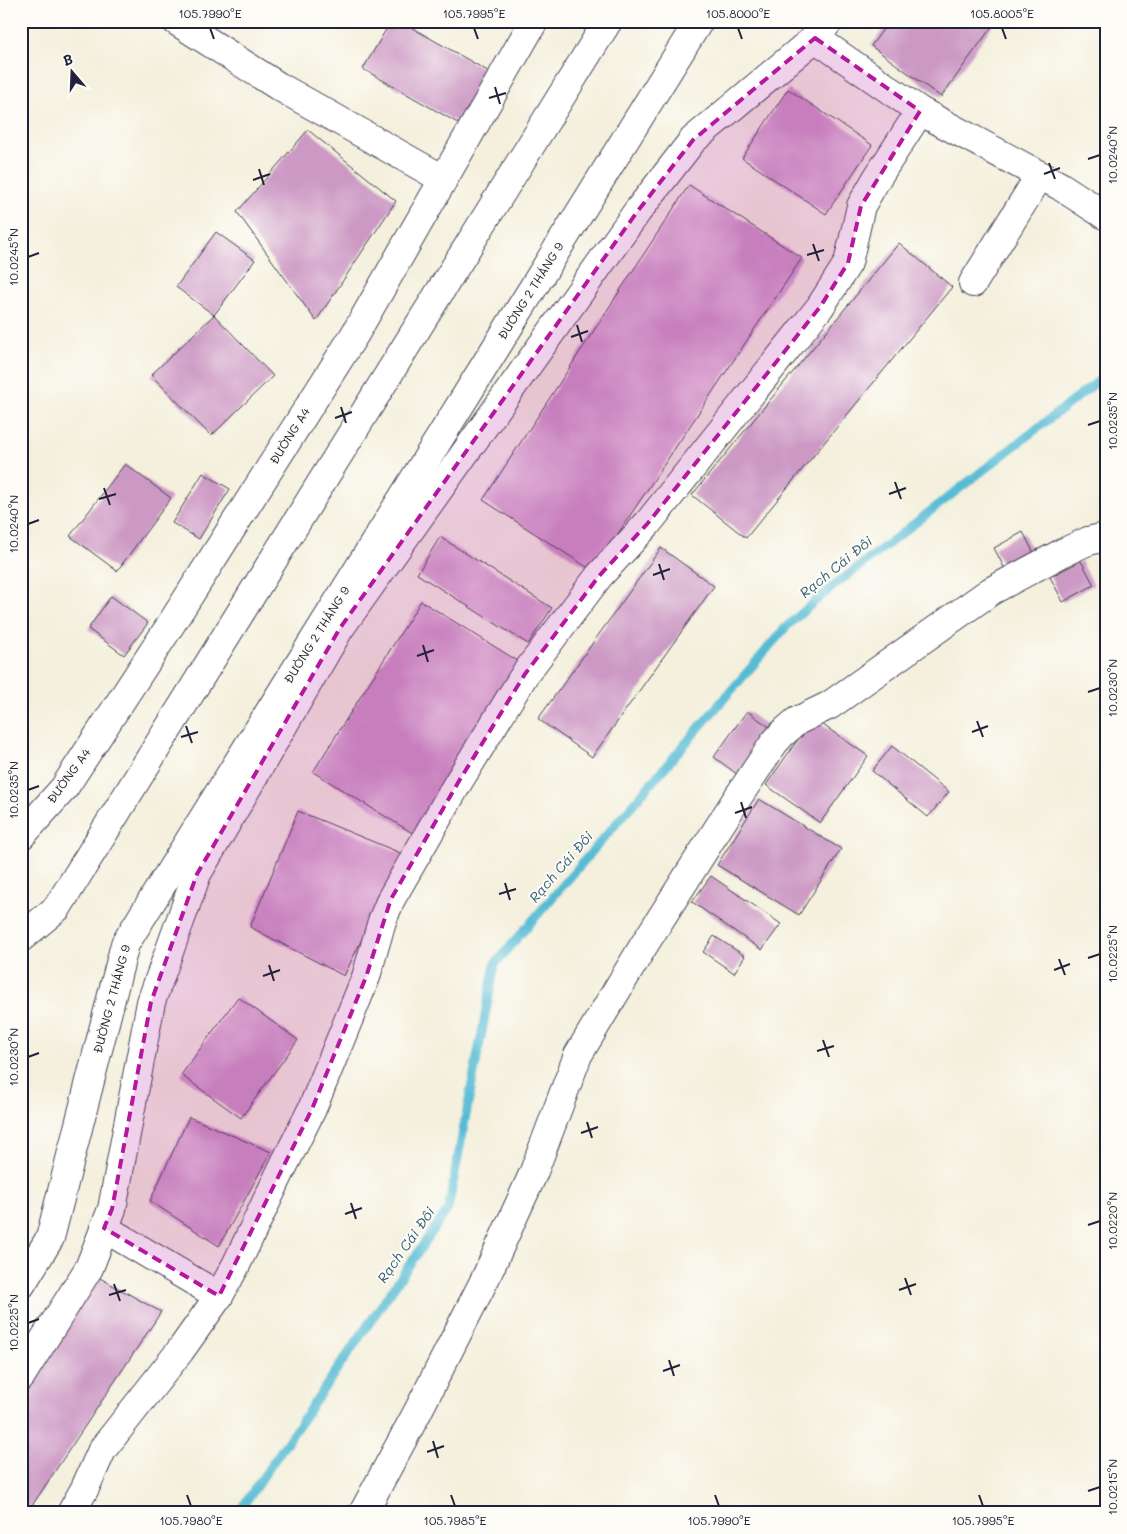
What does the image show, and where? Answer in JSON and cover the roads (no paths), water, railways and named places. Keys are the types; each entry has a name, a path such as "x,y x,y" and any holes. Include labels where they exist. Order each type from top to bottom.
{"main road":[{"path":"176,21 278,86 443,179"},
{"name":"ĐƯỜNG A4","path":"21,836 64,788 161,640 355,334 534,21"},
{"path":"21,938 57,908 608,21"},
{"name":"ĐƯỜNG 2 THÁNG 9","path":"21,1285 50,1238 125,944 699,21"},
{"path":"21,1376 89,1268 112,1208 151,1002 197,874 340,628 638,212 693,140 822,30 920,111 1060,186 1106,216"},
{"path":"71,1513 85,1488 102,1450 180,1351 219,1296 236,1265 312,1109 366,977 382,921 391,899 460,781 525,674 588,591 628,543 648,523 820,307 848,263 861,206 920,111"},
{"path":"973,282 1040,175"},
{"path":"363,1513 485,1279 533,1174 578,1055 734,803 774,743 797,721 830,705 992,591 1062,552 1088,541 1106,537"},
{"path":"104,1228 219,1296"}],"waterway":[{"name":"Rạch Cái Đôi","path":"238,1513 448,1209 495,964 786,627 821,596 1106,375"}]}
